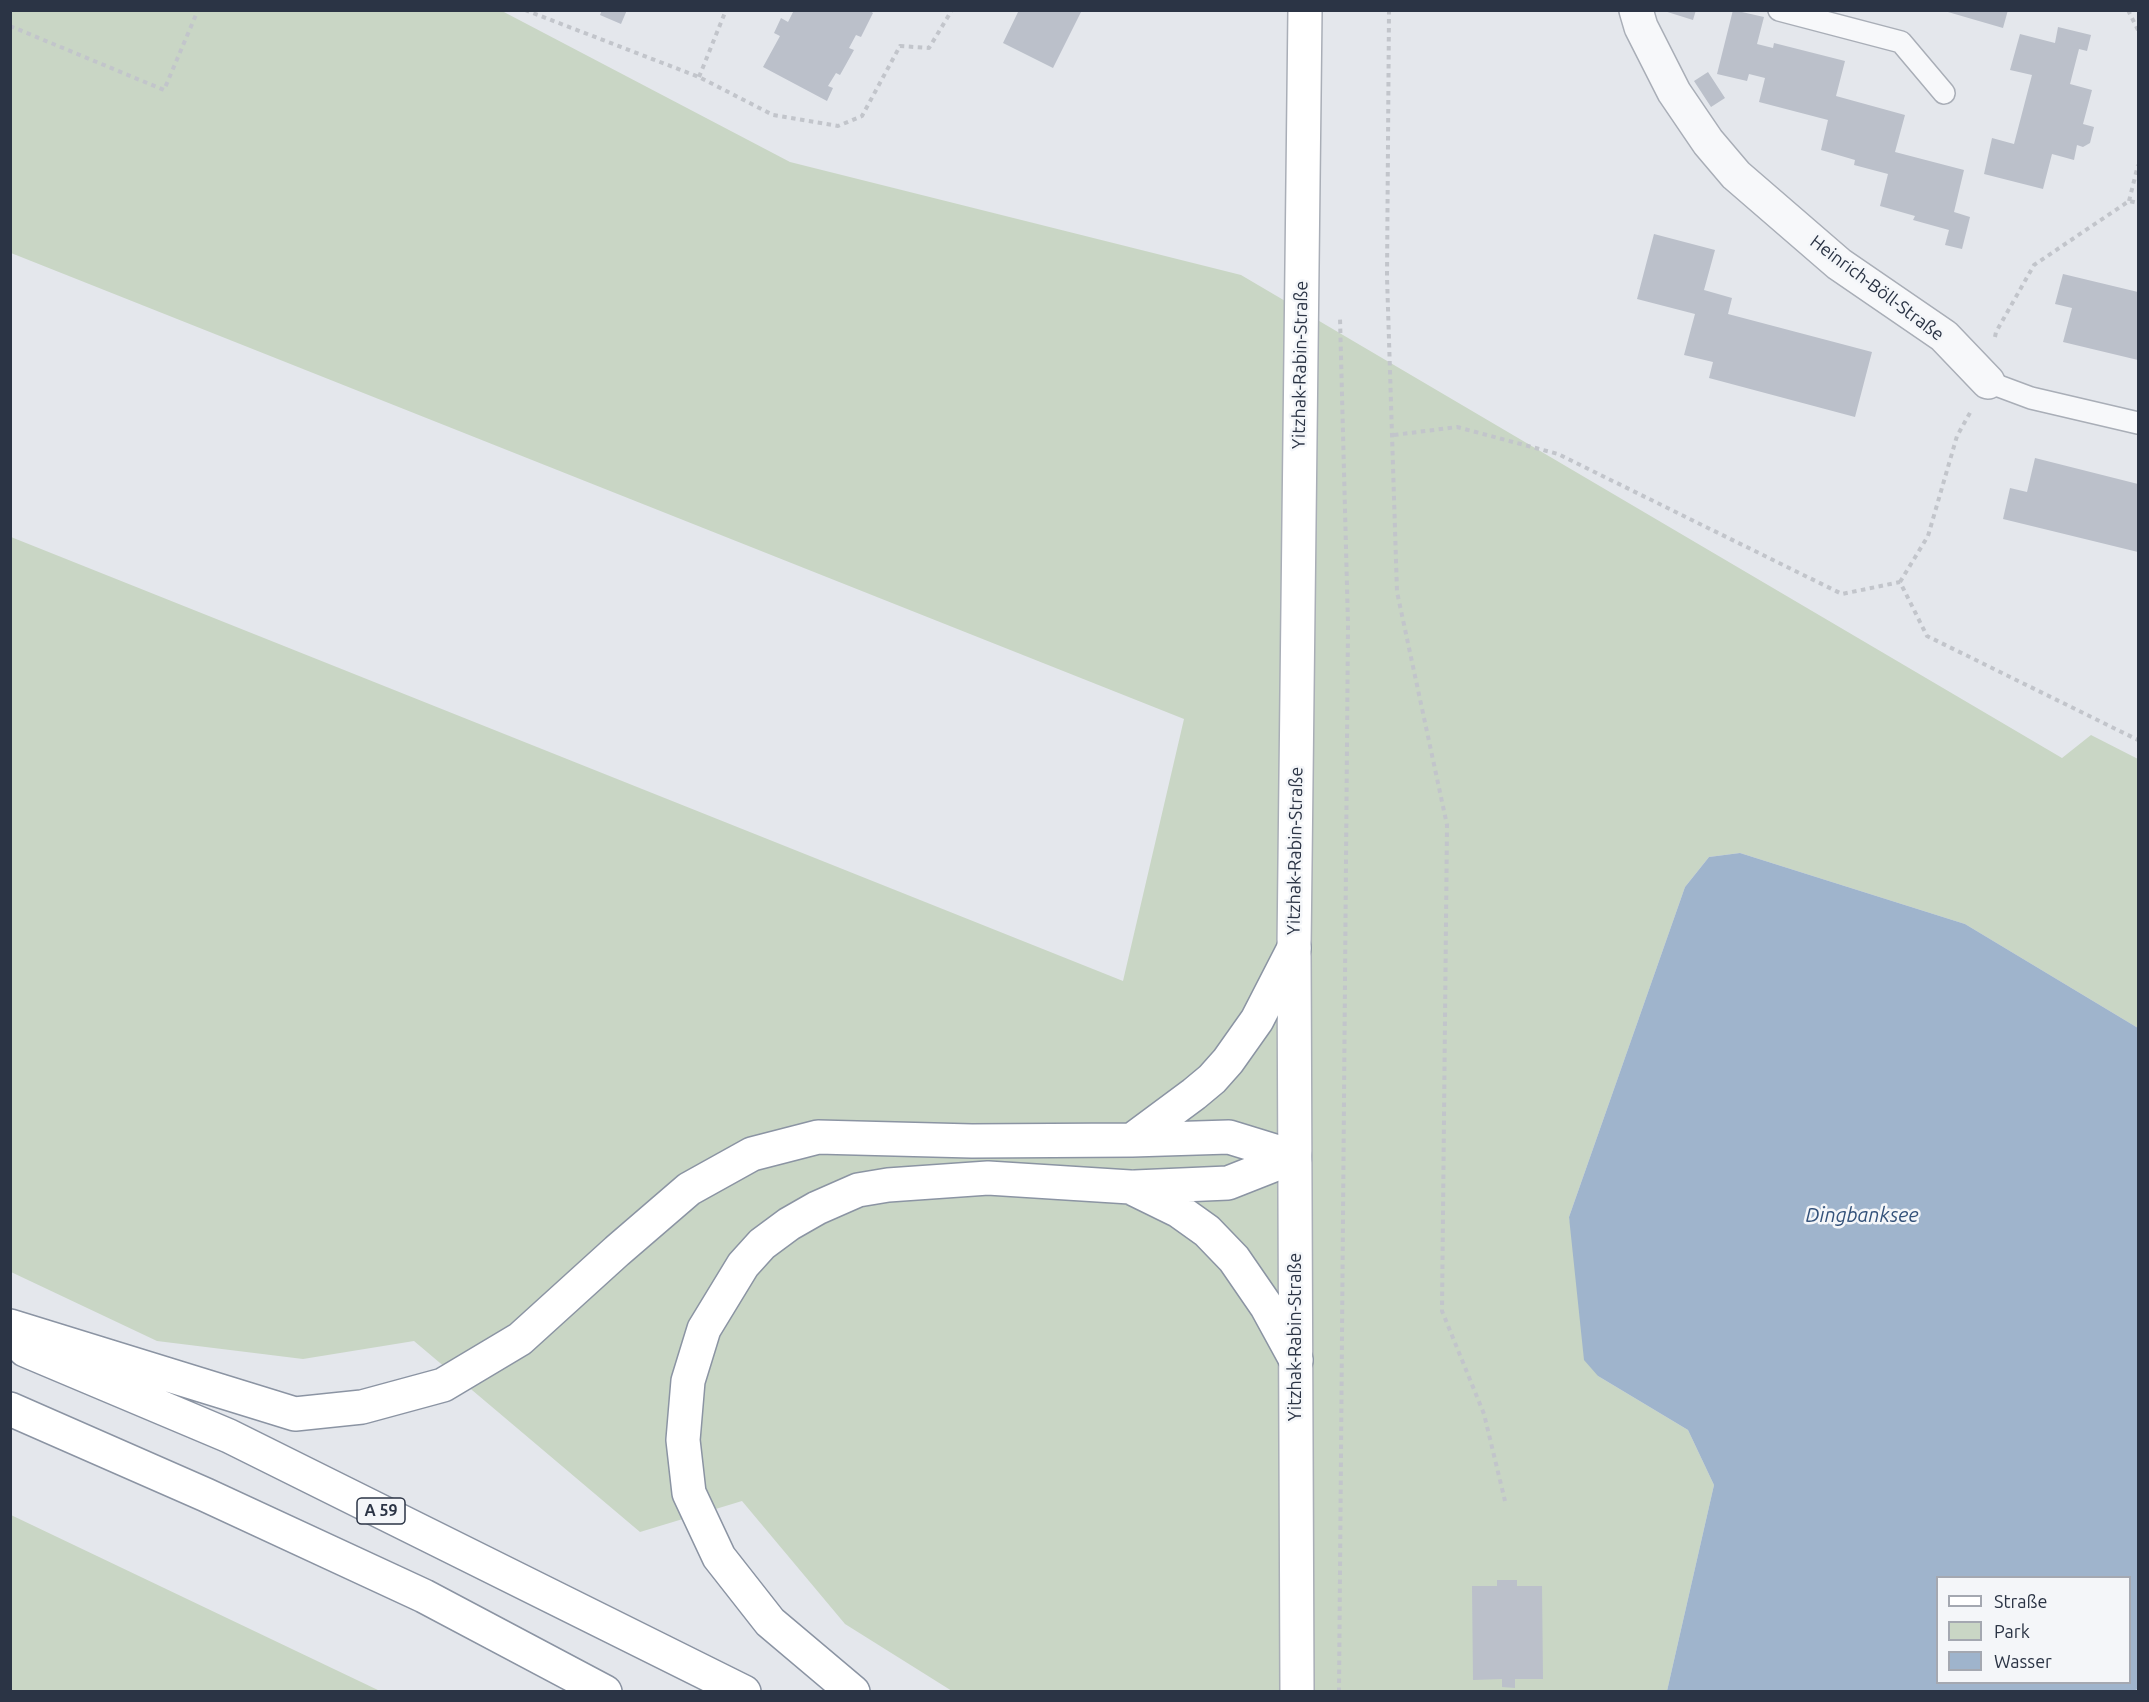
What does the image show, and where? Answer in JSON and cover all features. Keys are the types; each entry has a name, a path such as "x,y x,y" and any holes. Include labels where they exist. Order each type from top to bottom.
{"main road":[{"name":"Yitzhak-Rabin-Straße","path":"1297,1692 1294,948 1305,10"},
{"path":"1131,1140 1194,1094 1228,1061 1257,1020 1294,948"},
{"path":"10,1326 295,1413 362,1407 443,1385 520,1339 689,1189 752,1154 818,1137 972,1141 1229,1137 1294,1157"},
{"path":"853,1692 770,1622 719,1557 689,1493 683,1440 688,1381 704,1329 743,1265 762,1244 789,1224 817,1208 858,1190 929,1181 988,1178 1130,1187 1228,1183 1294,1157"},
{"path":"1130,1187 1179,1211 1207,1231 1234,1259 1267,1307 1296,1360"},
{"name":"A 59","path":"10,1344 229,1436 744,1692"},
{"path":"10,1410 206,1495 424,1596 605,1692"}],"street":[{"name":"Heinrich-Böll-Straße","path":"1636,10 1641,27 1674,92 1708,142 1736,175 1839,264 1944,336 1988,382"}],"lane":[{"path":"1779,10 1901,42 1944,93"},
{"name":"Heinrich-Böll-Straße","path":"1988,382 2031,398 2139,423"}],"path":[{"path":"10,26 164,90 198,10"},
{"path":"525,10 699,77 773,115 838,126 862,116 900,46 929,48 952,10"},
{"path":"699,77 726,10"},
{"path":"1389,10 1388,277 1397,592 1447,825 1442,1311 1484,1414 1505,1501"},
{"path":"2128,10 2139,30"},
{"path":"2129,201 2139,165"},
{"path":"1339,1692 1348,625 1340,307"},
{"path":"1394,435 1457,427 1558,454 1842,594 1900,582 1927,636 2139,740"}],"green space":[{"path":"11,11 502,11 790,162 1241,275 2062,758 2091,735 2138,759 2138,1028 1965,924 1740,853 1709,857 1685,887 1569,1217 1598,1376 1688,1430 1714,1485 1667,1691 952,1691 845,1624 742,1501 640,1532 414,1341 303,1359 157,1341 11,1272 11,537 1123,981 1184,719 11,253"},
{"path":"11,1515 380,1691 11,1691"}],"water":[{"name":"Dingbanksee","path":"1740,853 1965,924 2138,1028 2138,1689 2133,1691 1667,1691 1714,1485 1688,1430 1598,1376 1584,1360 1569,1217 1685,887 1709,857"}],"building":[{"path":"602,10 627,10 621,24 600,15"},
{"path":"794,10 869,10 873,13 861,37 856,35 849,48 854,50 840,75 836,73 828,86 833,88 827,101 763,67 780,36 774,33 781,18 788,22"},
{"path":"1019,10 1082,10 1053,68 1003,43"},
{"path":"1661,10 1696,10 1693,20"},
{"path":"1733,10 1764,17 1757,44 1773,48 1774,43 1845,61 1836,96 1905,115 1895,152 1964,170 1954,212 1970,217 1962,249 1945,245 1949,230 1913,220 1915,216 1880,206 1888,174 1854,165 1855,160 1821,150 1828,120 1759,102 1765,78 1749,74 1747,81 1717,74"},
{"path":"1941,10 2008,10 2003,28"},
{"path":"2058,27 2091,35 2087,51 2079,49 2070,84 2092,90 2083,124 2094,127 2090,143 2083,147 2077,145 2074,160 2052,154 2043,189 1984,174 1992,138 2014,144 2032,75 2010,70 2020,34 2055,43"},
{"path":"1708,72 1725,98 1711,107 1694,81"},
{"path":"1654,234 1715,250 1704,290 1732,298 1728,314 1872,352 1855,417 1709,378 1713,362 1684,355 1695,314 1637,299"},
{"path":"2063,274 2138,292 2138,360 2063,342 2072,308 2055,304"},
{"path":"2035,458 2138,484 2138,552 2003,519 2010,488 2027,492"},
{"path":"1497,1580 1517,1580 1517,1586 1542,1586 1543,1679 1515,1679 1515,1688 1502,1687 1502,1679 1473,1680 1472,1586 1497,1586"}]}
